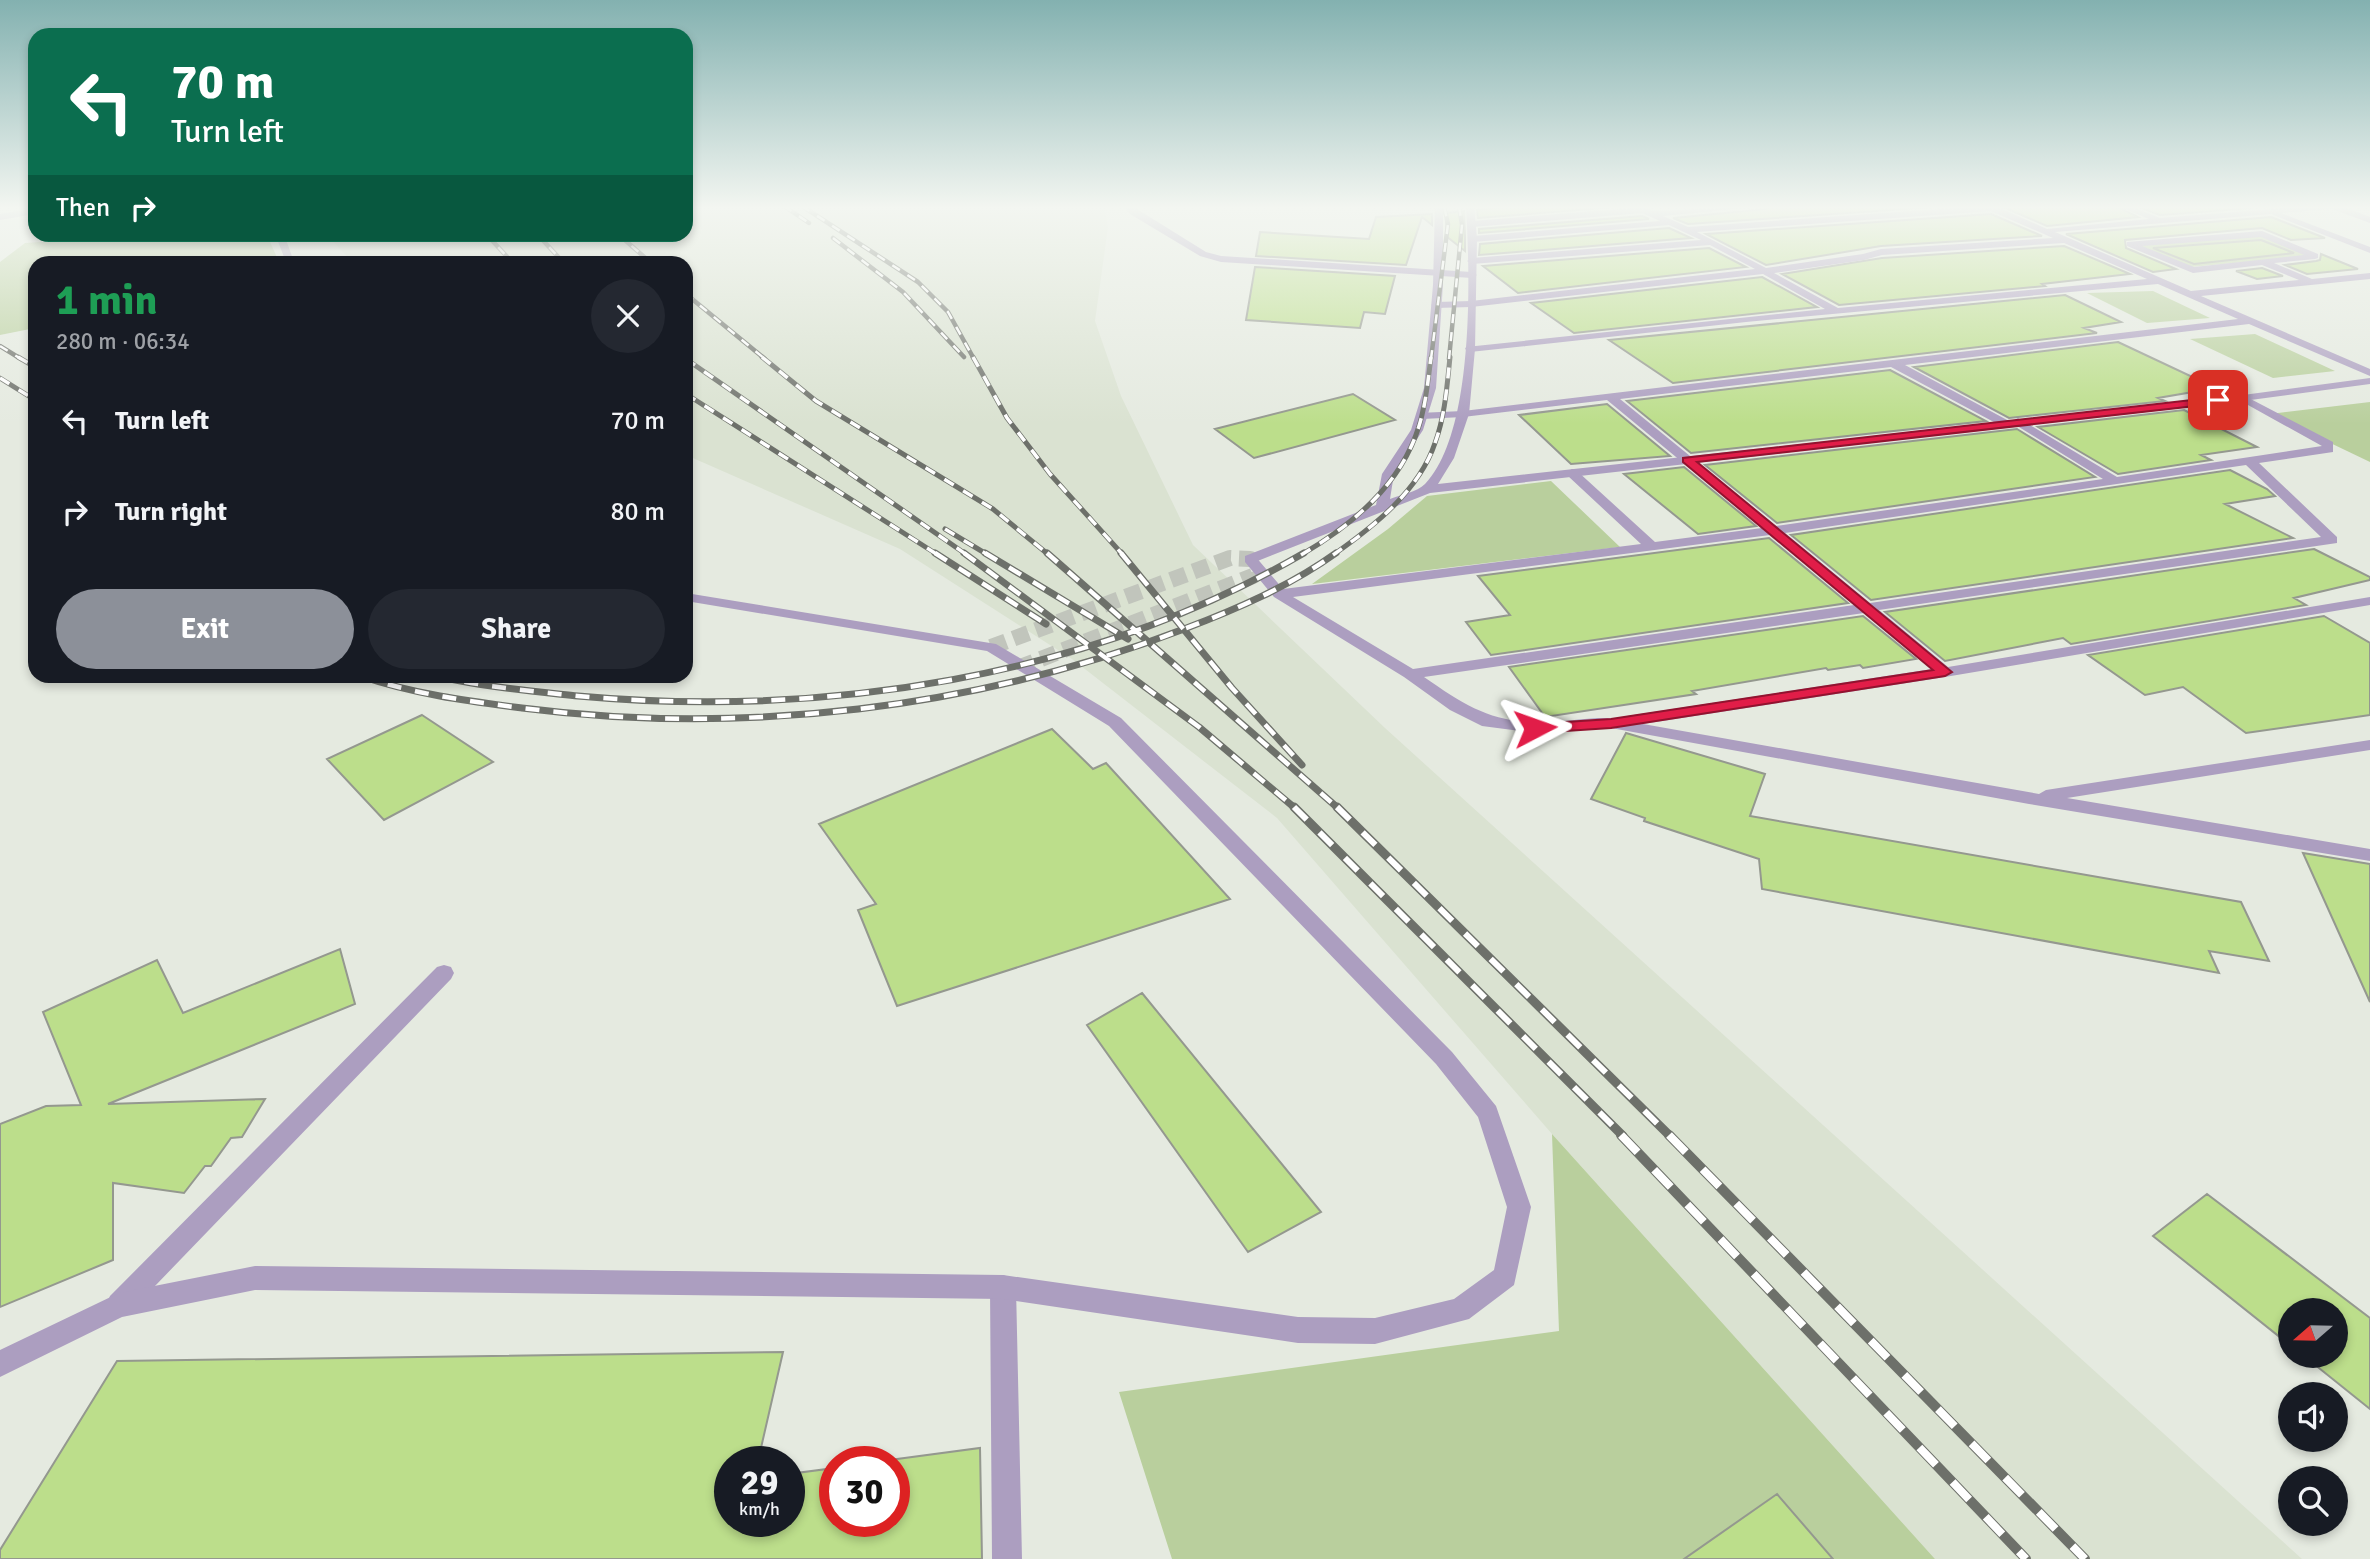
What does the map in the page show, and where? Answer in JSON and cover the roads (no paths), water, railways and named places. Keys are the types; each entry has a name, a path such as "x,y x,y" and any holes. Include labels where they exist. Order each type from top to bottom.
{"street":[{"path":"1382,508 1388,474 1417,430 1430,388 1438,279"},
{"path":"1428,489 1448,458 1463,414 1470,349 1472,279"},
{"path":"1436,305 1471,304 1696,279"},
{"path":"1779,279 1835,310"},
{"path":"2153,279 2370,373"},
{"path":"2303,279 2311,282"},
{"path":"2188,294 2338,279"},
{"path":"1470,349 1835,310 2158,281"},
{"path":"1422,415 1463,414 2249,321"},
{"path":"1893,363 2012,423 2114,480"},
{"path":"2370,381 2243,398 1428,489 1250,559 1279,594 1410,674 1456,707 1488,722 1535,728 1611,723 1945,672 2370,601"},
{"path":"1609,397 1945,672"},
{"path":"1279,594 1773,531 2329,449 2329,445 2243,398"},
{"path":"1410,674 2332,540 2248,460"},
{"path":"1572,473 1650,545"},
{"path":"0,1364 119,1305 255,1278 1003,1287 1298,1330 1375,1331 1460,1310 1505,1277 1519,1207 1488,1112 1444,1058 1115,722 990,647 693,598"},
{"path":"1611,723 2029,798 2370,855"},
{"path":"2029,798 2370,745"},
{"path":"119,1305 444,974"},
{"path":"1003,1287 1007,1559"}],"tunnel":[{"path":"991,647 1230,558 1250,559 1253,576 1023,666"}],"railway":[{"path":"886,279 903,292 964,357"},
{"path":"913,279 948,312 974,359"},
{"path":"1431,359 1441,279"},
{"path":"1449,359 1457,279"},
{"path":"693,300 765,359"},
{"path":"0,346 21,359"},
{"path":"18,357 28,363"},
{"path":"762,357 816,401 993,509 1049,555"},
{"path":"973,357 1007,418 1050,474 1123,555"},
{"path":"1301,555 1356,517 1387,485 1400,467 1419,426 1431,357"},
{"path":"1334,554 1379,520 1418,477 1428,460 1441,422 1450,357"},
{"path":"693,364 967,555"},
{"path":"0,378 28,396"},
{"path":"693,398 938,555"},
{"path":"945,529 988,555"},
{"path":"935,553 1046,624"},
{"path":"964,553 1089,645"},
{"path":"985,553 1121,635"},
{"path":"1047,553 1135,630"},
{"path":"1121,553 1172,616"},
{"path":"1172,616 1221,596 1304,553"},
{"path":"1184,629 1282,586 1334,554"},
{"path":"1135,630 1172,616"},
{"path":"1172,616 1184,629"},
{"path":"1148,642 1184,629"},
{"path":"1184,629 1232,688 1302,765"},
{"path":"1121,635 1135,630"},
{"path":"1135,630 1148,642"},
{"path":"1089,645 1121,635"},
{"path":"1121,635 1128,639"},
{"path":"1105,657 1148,642"},
{"path":"1148,642 1339,809"},
{"path":"474,683 578,696 671,701 765,701 859,693 953,680 1045,659 1089,645"},
{"path":"1089,645 1105,657"},
{"path":"384,683 461,700 606,716 690,719 774,716 858,709 942,697 1105,657"},
{"path":"1105,657 1199,727 1296,809"},
{"path":"1337,807 1669,1135"},
{"path":"1296,809 1623,1136"},
{"path":"1621,1135 2026,1559"},
{"path":"1669,1135 2085,1559"}]}
